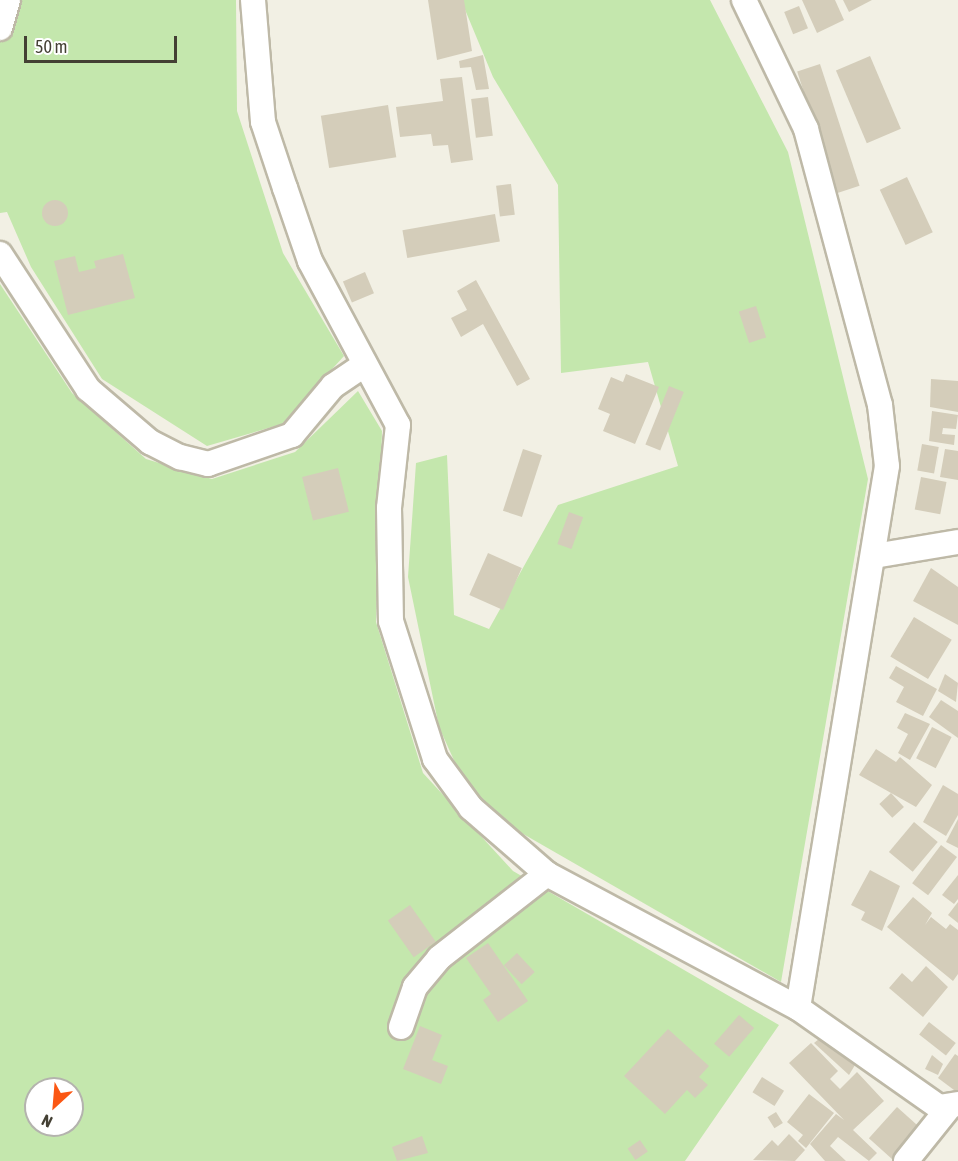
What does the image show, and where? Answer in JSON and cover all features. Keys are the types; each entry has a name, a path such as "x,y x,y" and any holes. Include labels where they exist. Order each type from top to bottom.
{"street":[{"path":"0,28 8,0"},
{"path":"253,0 263,122 310,261 398,425 389,508 391,621 435,759 471,808 547,874 798,1008 953,1107 906,1161"},
{"path":"744,0 806,129 880,405 887,466 798,1008"},
{"path":"0,254 88,389 150,442 180,457 208,464 292,435 333,386 364,365"},
{"path":"874,556 958,542"},
{"path":"401,1027 415,987 439,958 547,874"}],"green space":[{"path":"0,0 236,0 237,111 283,253 344,356 282,424 207,446 102,379 31,267 7,212 0,213"},
{"path":"461,0 710,0 788,152 868,479 781,982 490,815 466,787 439,727 408,577 416,463 447,455 454,615 489,629 558,505 678,466 648,362 561,373 558,185 493,77"},
{"path":"0,284 72,393 146,459 212,479 295,452 358,391 382,431 376,622 423,773 513,871 779,1025 685,1161 0,1161"}],"building":[{"path":"428,0 464,0 472,51 437,60"},
{"path":"802,0 835,0 844,20 817,33"},
{"path":"843,0 872,0 849,12"},
{"path":"799,6 808,28 793,34 784,12"},
{"path":"483,55 489,89 476,90 471,67 460,68 459,61"},
{"path":"870,56 901,129 867,143 836,70"},
{"path":"820,64 860,186 837,193 797,71"},
{"path":"462,77 473,160 451,163 448,145 433,146 431,134 400,137 396,107 443,101 440,79"},
{"path":"488,97 493,136 476,138 471,99"},
{"path":"388,105 396,157 329,168 321,116"},
{"path":"907,177 933,232 906,245 880,190"},
{"path":"511,184 515,215 500,217 496,186"},
{"path":"55,200 64,204 68,213 64,222 55,226 46,222 42,213 46,204"},
{"path":"495,214 500,242 407,258 402,230"},
{"path":"123,254 135,298 68,315 54,261 75,256 79,272 96,268 94,261"},
{"path":"365,272 374,293 352,303 343,281"},
{"path":"476,280 530,379 517,386 483,324 461,337 451,318 467,310 457,291"},
{"path":"756,306 766,337 749,343 739,312"},
{"path":"626,374 659,387 635,444 603,431 610,414 598,409 611,377 623,382"},
{"path":"931,379 958,381 958,412 930,407"},
{"path":"669,386 684,392 660,450 645,444"},
{"path":"932,411 958,415 956,429 943,428 942,434 955,435 954,445 929,441"},
{"path":"922,444 939,447 934,474 917,471"},
{"path":"523,449 542,455 522,517 503,511"},
{"path":"945,449 958,451 958,480 940,477"},
{"path":"338,468 349,512 313,521 302,477"},
{"path":"921,477 947,482 940,514 915,509"},
{"path":"569,512 583,517 571,549 557,544"},
{"path":"488,553 522,568 503,610 469,595"},
{"path":"931,568 958,587 958,625 913,601"},
{"path":"914,617 952,640 928,679 890,656"},
{"path":"896,666 937,689 923,716 896,702 904,687 889,678"},
{"path":"945,674 958,683 956,702 938,691"},
{"path":"941,700 958,711 958,738 929,717"},
{"path":"905,713 930,724 910,760 898,753 908,734 897,728"},
{"path":"932,727 952,737 936,768 916,758"},
{"path":"876,749 896,762 900,757 932,785 916,807 859,775"},
{"path":"943,785 958,794 958,815 946,836 923,822"},
{"path":"891,793 904,807 892,818 879,804"},
{"path":"958,819 958,848 946,842"},
{"path":"914,822 938,842 913,872 889,852"},
{"path":"941,845 957,857 928,895 912,883"},
{"path":"870,870 900,886 882,931 861,920 865,912 851,905"},
{"path":"958,875 958,899 954,904 942,895"},
{"path":"913,897 932,913 925,925 931,917 946,929 950,924 958,930 958,974 953,981 887,927"},
{"path":"958,902 958,923 948,915"},
{"path":"410,905 436,942 414,957 388,920"},
{"path":"488,943 528,1001 498,1022 483,1000 491,994 466,958"},
{"path":"517,953 535,972 522,984 504,965"},
{"path":"926,966 948,987 923,1017 889,988 902,973 912,982"},
{"path":"739,1015 754,1028 729,1057 714,1044"},
{"path":"929,1022 956,1043 946,1056 919,1035"},
{"path":"420,1026 442,1035 432,1060 448,1066 441,1084 403,1069"},
{"path":"668,1029 709,1066 699,1077 708,1085 695,1098 687,1090 665,1114 624,1076"},
{"path":"825,1034 858,1060 849,1075 814,1043"},
{"path":"811,1043 838,1071 830,1079 840,1089 857,1072 884,1101 853,1130 877,1153 869,1161 838,1137 830,1146 846,1161 825,1161 810,1144 836,1114 844,1120 789,1063"},
{"path":"955,1054 958,1056 958,1093 938,1078"},
{"path":"932,1055 943,1064 938,1075 925,1069"},
{"path":"762,1077 784,1091 775,1106 752,1092"},
{"path":"809,1094 834,1113 806,1148 798,1141 803,1135 787,1122"},
{"path":"897,1107 924,1131 897,1161 869,1138"},
{"path":"776,1112 783,1123 774,1128 768,1117"},
{"path":"789,1134 805,1150 795,1161 753,1160 772,1140 778,1146"},
{"path":"422,1136 428,1153 397,1161 392,1147"},
{"path":"640,1140 648,1152 635,1160 628,1148"}]}
